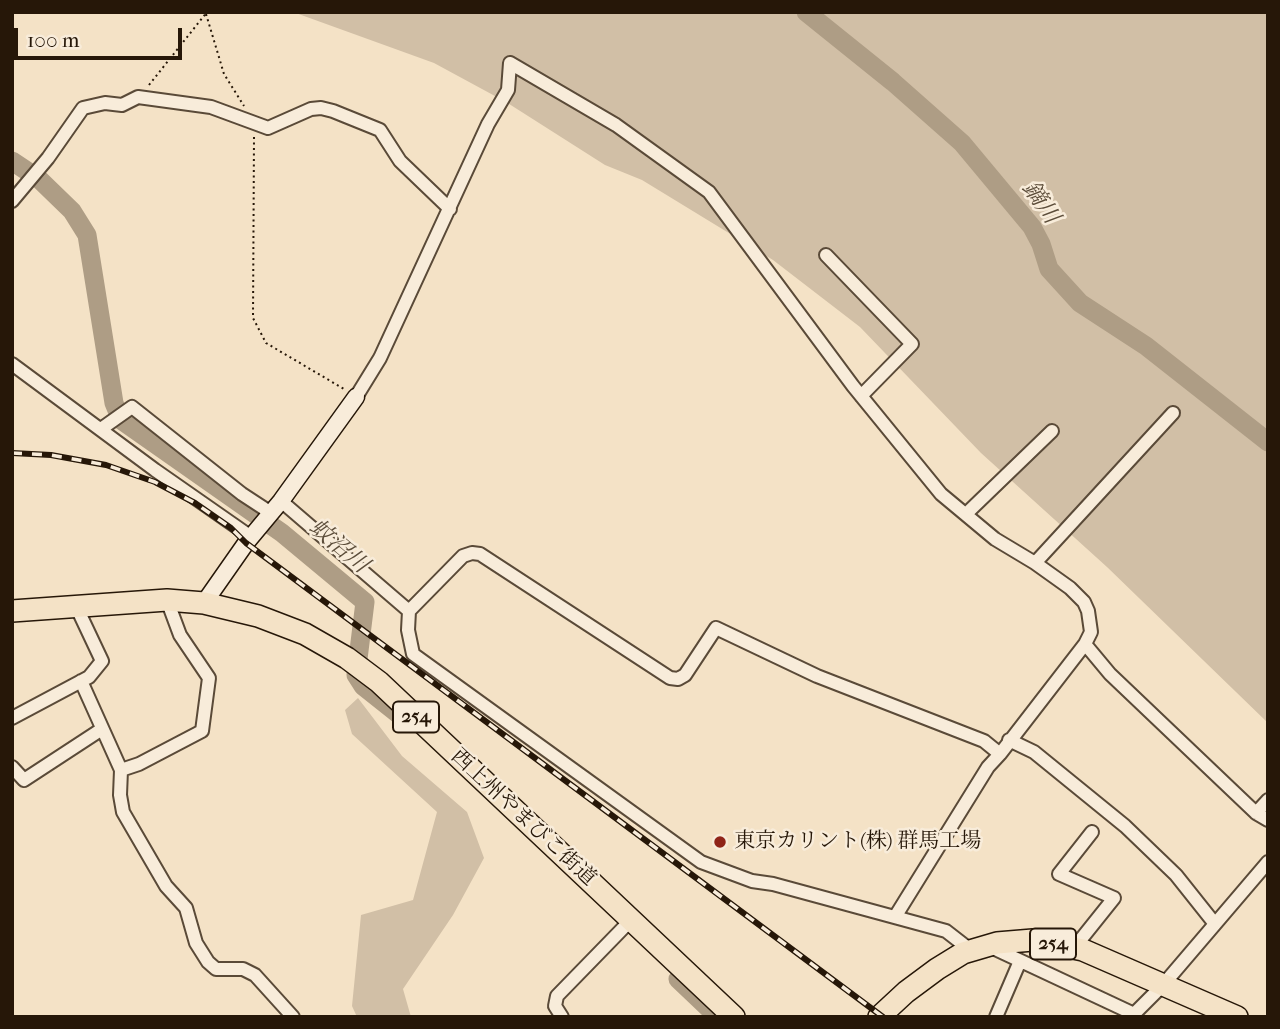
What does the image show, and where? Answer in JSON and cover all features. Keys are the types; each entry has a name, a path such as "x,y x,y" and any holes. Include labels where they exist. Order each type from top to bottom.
{"highway":[{"name":"西上州やまびこ街道","path":"12,611 167,600 204,603 258,616 304,634 347,658 379,682 626,925 734,1017"},
{"name":"254","path":"879,1017 906,992 963,953 989,945 1033,940 1074,948 1237,1017"}],"street":[{"path":"204,603 356,397 380,358 488,124 508,90 510,63 617,125 709,192 862,396 941,494 995,539 1035,563 1070,588 1084,602 1091,628 1085,644 988,767 895,917"},
{"path":"12,201 48,158 83,108 104,103 122,105 138,97 211,107 268,128 311,109 321,108 365,123 380,130 400,161 450,209"},
{"path":"826,255 912,344 862,396"},
{"path":"12,364 104,426 155,470 251,537"},
{"path":"104,426 132,407 242,494 276,507 409,611"},
{"path":"1035,563 1173,413"},
{"path":"967,513 1052,431"},
{"path":"963,953 964,945 946,930 773,884 752,881 701,862 413,654 408,630 409,611 463,556 472,552 480,554 670,678 678,679 685,675 716,628 817,676 984,741 1000,754"},
{"path":"121,770 139,764 202,731 208,678 180,635 167,600"},
{"path":"12,718 89,677 102,661 77,608"},
{"path":"1085,644 1110,674 1262,816 1268,800"},
{"path":"81,681 121,770 120,795 123,812 166,886 186,908 196,943 216,970 243,970 255,975 293,1017"},
{"path":"12,767 24,780 102,729"},
{"path":"1009,740 1034,752 1125,826 1176,874 1215,924"},
{"path":"1074,948 1114,898 1059,874 1093,832"},
{"path":"989,945 1135,1016 1268,862"},
{"path":"562,1017 555,1006 557,996 626,925"},
{"path":"996,1017 1020,961"}],"path":[{"path":"138,97 206,13"},
{"path":"206,13 224,74 254,122 253,318 266,343 356,397"}],"shaded area":[{"path":"293,12 1268,12 1268,723 1107,567 981,453 860,327 773,260 642,180 605,165 506,102 434,63"},
{"path":"358,698 402,756 467,812 484,858 453,915 403,989 411,1017 357,1017 352,1006 361,915 413,900 437,812 352,734 345,710"}],"waterway":[{"name":"鏑川","path":"806,12 893,82 962,143 1032,227 1049,269 1080,303 1146,346 1268,442"},
{"name":"蚊沼川","path":"12,161 39,179 72,211 87,235 114,403 121,420 282,533 365,602 356,675 363,686 402,717"},
{"name":"蚊沼川","path":"678,979 718,1017"}],"railway":[{"path":"12,453 51,455 106,465 155,482 195,503 883,1017"}],"place":[{"name":"東京カリント(株) 群馬工場","path":"720,842"}]}
